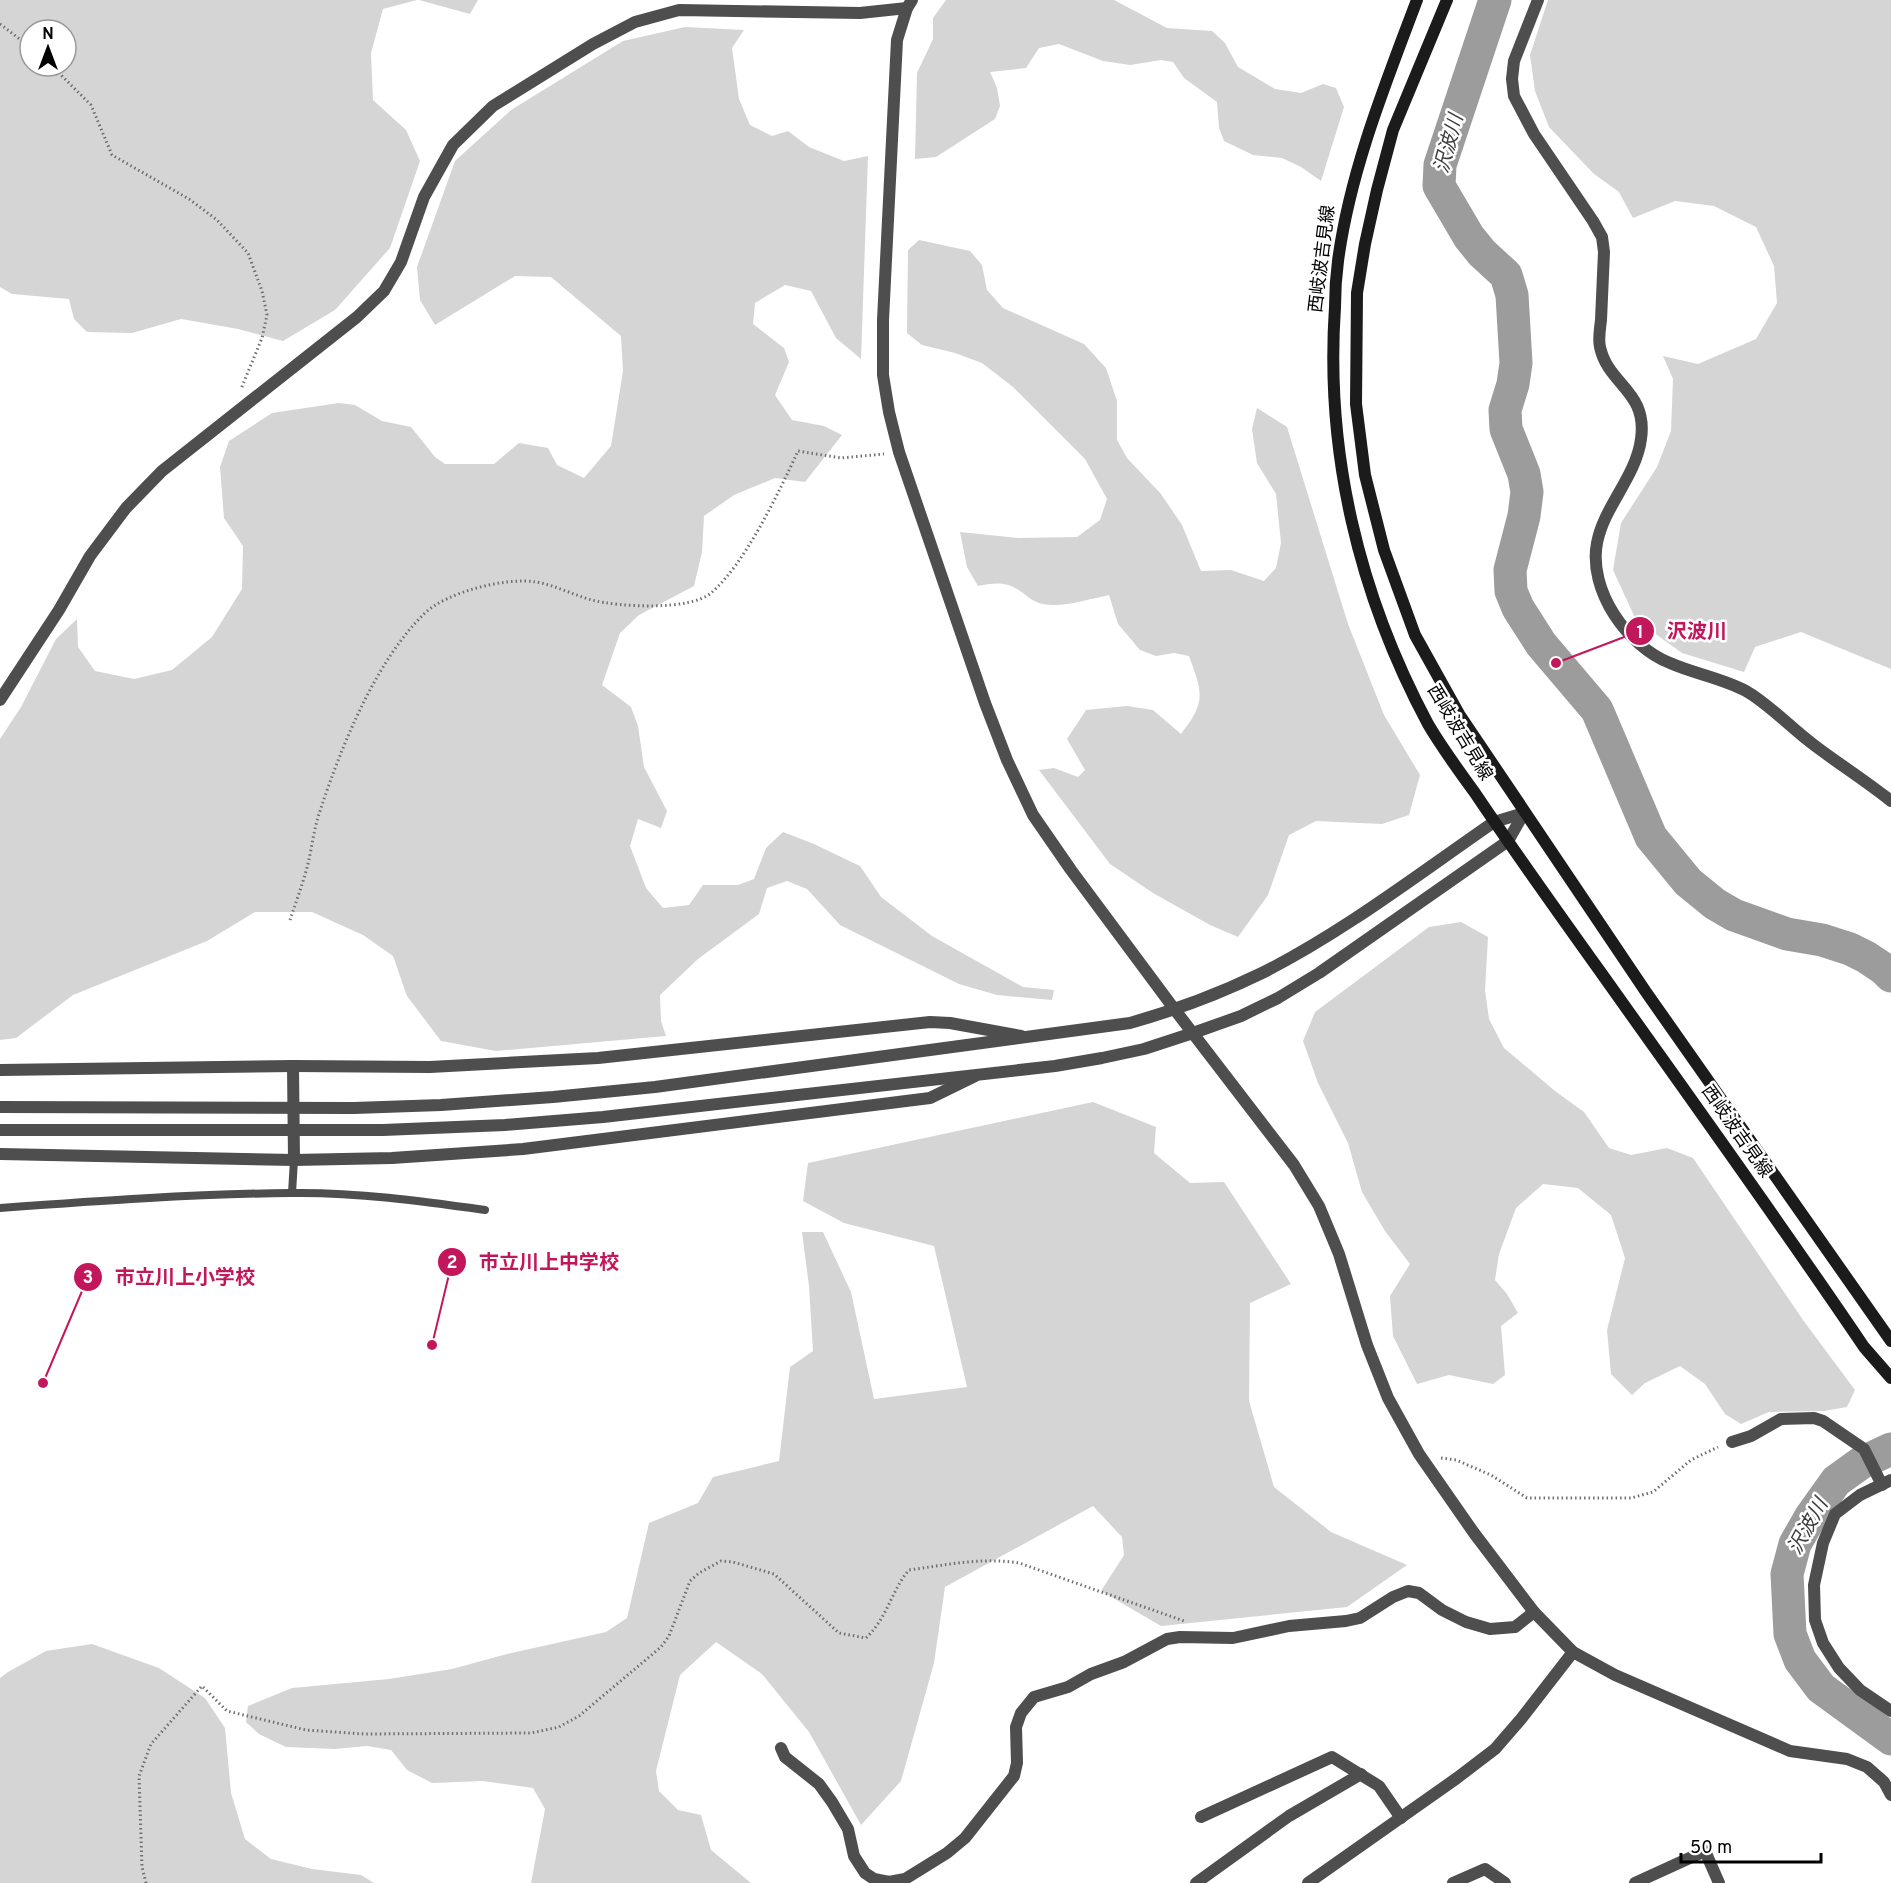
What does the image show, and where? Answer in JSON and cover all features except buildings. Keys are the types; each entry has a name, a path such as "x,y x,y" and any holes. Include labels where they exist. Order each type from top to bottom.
{"main road":[{"name":"西岐波吉見線","path":"1417,0 1377,106 1349,199 1337,264 1332,348 1335,424 1342,480 1353,532 1391,649 1430,727 1494,822 1864,1347 1891,1378"},
{"name":"西岐波吉見線","path":"1447,0 1393,130 1374,201 1358,293 1356,404 1365,475 1384,550 1414,635 1459,714 1653,1001 1891,1341"}],"street":[{"path":"1538,0 1514,61 1512,79 1514,96 1534,134 1602,237 1604,252 1599,346 1607,364 1629,390 1641,410 1641,440 1629,475 1604,524 1597,544 1598,578 1605,601 1626,630 1643,648 1667,662 1720,679 1748,692 1814,745 1891,801"},
{"path":"0,700 59,610 90,556 126,508 162,471 357,317 384,291 401,262 424,197 453,145 494,106 593,44 635,22 679,10 860,13 909,4 897,40 894,81 883,320 883,375 888,412 899,452 985,703 1007,760 1033,815 1175,1010 1294,1165 1319,1206 1339,1254 1367,1345 1388,1398 1419,1454 1474,1533 1534,1612 1573,1652 1615,1675 1790,1751 1846,1759 1868,1767 1884,1782 1891,1795"},
{"path":"0,1107 354,1108 452,1105 655,1087 1130,1023 1215,995 1263,972 1321,939 1494,822 1524,813"},
{"path":"0,1130 383,1130 505,1125 603,1117 1055,1066 1102,1058 1143,1049 1193,1033 1241,1016 1278,998 1319,973 1508,841 1524,813"},
{"path":"0,1070 293,1066 430,1067 598,1058 930,1022 950,1023 1032,1038"},
{"path":"293,1066 294,1160"},
{"path":"0,1154 294,1160 392,1158 524,1149 930,1098 982,1073"},
{"path":"1732,1442 1751,1436 1781,1419 1814,1418 1823,1421 1864,1449 1883,1480 1835,1514 1823,1543 1814,1585 1815,1620 1823,1643 1839,1668 1860,1690 1891,1711"},
{"path":"780,1748 785,1757 819,1784 832,1802 848,1829 854,1856 865,1873 882,1881 904,1879 947,1853 965,1838 1014,1776 1017,1763 1016,1726 1021,1713 1035,1697 1068,1686 1091,1674 1124,1662 1167,1639 1180,1637 1233,1638 1289,1626 1346,1621 1360,1618 1393,1597 1408,1591 1419,1593 1442,1610 1466,1622 1490,1629 1515,1627 1534,1612"},
{"path":"1308,1883 1495,1749 1573,1652"},
{"path":"1201,1817 1332,1757 1379,1786 1401,1818"},
{"path":"1196,1883 1290,1816 1360,1774"},
{"path":"1635,1883 1705,1851 1719,1883"},
{"path":"1453,1883 1485,1869 1505,1883"}],"lane":[{"path":"292,1193 294,1160"},
{"path":"0,1209 75,1203 292,1193 397,1198 485,1210"}],"path":[{"path":"0,24 18,38"},
{"path":"64,78 92,105 112,154 189,199 217,220 248,253 262,291 267,315 262,338 240,392"},
{"path":"290,920 308,866 319,813 362,706 397,646 427,611 458,593 508,581 537,582 593,601 633,605 683,605 710,595 730,572 777,495 798,451 842,458 899,452"},
{"path":"1419,1454 1456,1460 1491,1475 1527,1498 1630,1498 1653,1492 1692,1460 1711,1449 1732,1442"},
{"path":"146,1883 142,1867 139,1776 151,1744 202,1686 227,1711 306,1730 364,1734 531,1733 559,1727 596,1704 661,1647 669,1636 690,1581 699,1573 721,1561 733,1562 774,1574 839,1633 855,1637 866,1638 876,1628 902,1578 909,1570 975,1560 1019,1563 1185,1621"}],"shaded area":[{"path":"0,0 417,0 383,9 371,53 373,100 406,130 420,161 390,248 335,310 283,341 238,329 181,319 132,333 87,332 74,319 69,299 12,294 0,287"},
{"path":"419,0 478,0 470,14"},
{"path":"946,0 1114,0 1167,28 1212,31 1225,43 1238,67 1275,89 1301,93 1323,84 1336,88 1344,107 1321,181 1301,167 1282,158 1253,155 1224,141 1219,128 1217,102 1184,78 1173,62 1161,60 1130,65 1103,61 1059,44 1039,48 1026,68 990,72 997,88 1000,106 995,119 936,157 915,159 917,73 933,39 933,18"},
{"path":"1548,0 1891,0 1891,669 1801,632 1755,647 1744,672 1682,653 1636,620 1613,570 1621,523 1657,467 1671,431 1673,379 1663,356 1698,364 1756,339 1777,303 1774,266 1756,227 1714,206 1675,201 1633,218 1619,192 1594,174 1549,127 1535,91 1530,55"},
{"path":"685,27 744,30 732,48 739,99 750,125 772,136 788,131 809,147 844,161 868,156 861,359 836,338 811,291 785,285 755,303 753,324 784,348 789,362 775,395 792,420 824,426 842,435 805,482 775,478 734,495 704,516 702,552 694,586 639,615 620,633 602,685 631,707 638,726 644,767 667,811 661,828 638,819 630,846 646,888 663,908 689,905 703,885 738,885 754,879 766,848 783,832 860,866 881,897 932,936 1023,987 1054,990 1052,1000 997,995 959,984 840,925 807,889 787,881 767,888 759,914 698,959 660,995 661,1021 666,1036 496,1051 441,1041 407,996 393,956 363,935 312,912 255,912 207,941 73,995 16,1038 0,1040 0,739 21,707 56,639 77,619 78,647 95,671 134,679 172,670 212,637 242,589 243,546 224,518 220,467 229,441 272,413 339,403 355,405 382,421 411,427 435,457 445,464 494,464 519,443 548,448 557,465 584,478 611,446 623,371 621,336 551,277 515,276 435,325 420,300 417,267 455,161 511,110 623,41"},
{"path":"919,240 970,251 982,265 987,290 1003,308 1084,344 1106,368 1117,401 1117,440 1127,458 1161,494 1182,525 1201,571 1231,570 1264,581 1276,568 1281,543 1276,494 1257,463 1252,429 1257,408 1287,427 1348,624 1384,715 1420,775 1409,815 1382,824 1316,821 1289,835 1268,895 1238,937 1210,925 1153,893 1110,864 1039,770 1054,768 1078,777 1085,770 1067,739 1086,710 1127,706 1153,710 1181,734 1195,713 1198,704 1200,696 1197,679 1189,656 1174,653 1156,656 1140,650 1118,624 1109,595 1050,605 1035,601 1006,584 978,586 967,567 960,532 1018,538 1077,537 1100,520 1107,499 1085,459 1013,387 982,363 955,353 922,345 907,333 908,250"},
{"path":"1461,922 1488,937 1485,990 1489,1019 1504,1048 1584,1112 1609,1148 1631,1155 1667,1148 1693,1158 1803,1320 1855,1390 1847,1407 1824,1411 1769,1412 1741,1424 1725,1414 1705,1384 1680,1366 1645,1383 1632,1395 1611,1374 1607,1330 1625,1258 1611,1215 1578,1188 1543,1184 1516,1208 1499,1254 1495,1280 1507,1294 1518,1313 1501,1326 1505,1375 1493,1384 1449,1375 1417,1384 1393,1336 1390,1296 1410,1264 1385,1231 1362,1192 1348,1143 1318,1083 1303,1041 1315,1012 1429,927"},
{"path":"1093,1102 1156,1127 1154,1153 1190,1183 1224,1182 1291,1284 1250,1303 1249,1401 1274,1487 1331,1532 1407,1565 1347,1607 1161,1626 1101,1591 1124,1555 1122,1537 1093,1506 945,1587 934,1663 901,1781 861,1825 809,1732 762,1674 716,1642 680,1675 656,1771 659,1791 678,1810 701,1815 711,1850 751,1883 531,1883 545,1809 533,1788 482,1781 432,1783 407,1770 391,1750 367,1746 335,1749 286,1747 259,1734 246,1722 248,1706 292,1688 389,1679 452,1669 606,1632 627,1618 649,1523 698,1503 713,1477 779,1461 790,1367 813,1351 809,1286 802,1232 823,1232 851,1292 874,1399 967,1387 934,1246 844,1223 803,1201 808,1163"},
{"path":"92,1644 159,1668 205,1698 225,1728 231,1793 245,1839 271,1859 312,1869 361,1875 374,1883 0,1883 0,1678 46,1651"}],"waterway":[{"name":"沢波川","path":"1495,0 1440,165 1439,186 1469,237 1482,253 1506,275 1512,295 1516,363 1513,384 1505,410 1506,429 1524,474 1527,492 1524,516 1510,570 1511,591 1518,608 1541,644 1597,710 1651,837 1688,882 1715,904 1734,915 1787,934 1822,940 1850,949 1866,957 1891,976"},
{"name":"沢波川","path":"1891,1449 1861,1463 1836,1481 1811,1516 1795,1544 1787,1574 1790,1634 1800,1660 1821,1688 1891,1739"}],"place":[{"name":"沢波川","path":"1556,663"},
{"name":"市立川上中学校","path":"432,1345"},
{"name":"市立川上小学校","path":"43,1383"}]}
